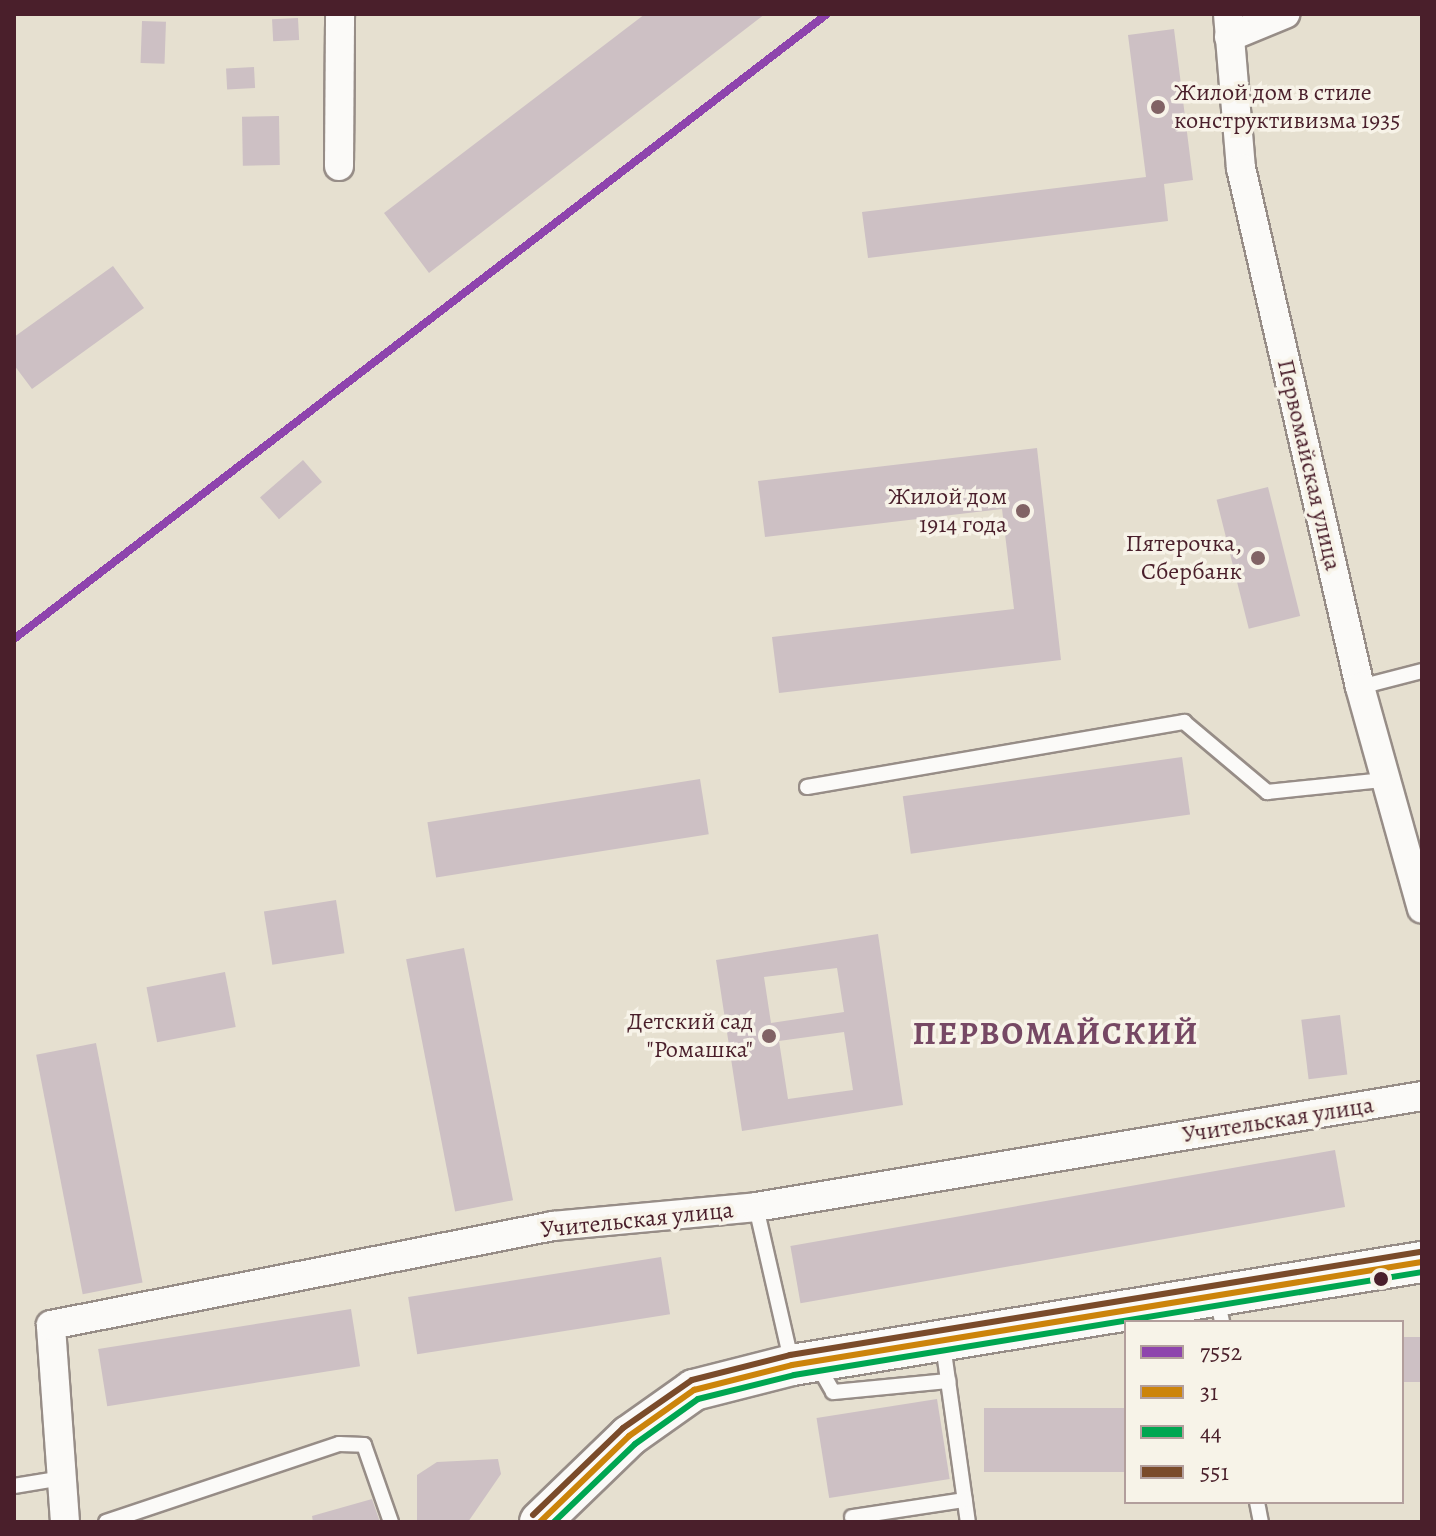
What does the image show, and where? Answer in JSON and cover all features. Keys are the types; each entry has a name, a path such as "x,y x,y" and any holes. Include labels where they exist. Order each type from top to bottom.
{"main road":[{"path":"1127,1320 1219,1310 1422,1262"},
{"path":"540,1522 629,1436 694,1390 804,1363 943,1340 1124,1320"}],"street":[{"path":"339,166 340,14"},
{"path":"1228,26 1285,14"},
{"name":"Первомайская улица","path":"1228,26 1241,168 1360,687 1422,909"},
{"name":"Учительская улица","path":"65,1522 51,1325 553,1226 756,1207 1422,1096"}],"lane":[{"path":"1360,687 1422,671"},
{"path":"807,787 1184,722 1267,792 1384,780"},
{"path":"756,1207 804,1363 833,1392 948,1381"},
{"path":"943,1340 968,1522"},
{"path":"106,1522 339,1444 364,1445 391,1522"},
{"path":"14,1486 63,1478"},
{"path":"852,1517 965,1500"}],"building":[{"path":"645,14 765,14 429,273 384,213"},
{"path":"298,18 299,40 273,41 272,19"},
{"path":"142,21 166,22 165,64 141,63"},
{"path":"1174,29 1193,180 1164,184 1168,221 868,258 862,212 1146,177 1128,35"},
{"path":"254,67 255,88 227,89 226,68"},
{"path":"279,116 280,165 243,166 242,117"},
{"path":"113,266 144,308 32,389 14,365 14,337"},
{"path":"1037,448 1061,660 779,693 772,637 1014,609 1002,509 765,537 758,481"},
{"path":"303,460 322,482 279,519 260,497"},
{"name":"Пятерочка, Сбербанк","path":"1268,487 1300,616 1249,629 1217,500"},
{"path":"1182,757 1190,814 911,854 903,796"},
{"path":"700,779 709,834 436,877 427,822"},
{"path":"336,900 344,953 272,965 264,911"},
{"name":"Детский сад \"Ромашка\"","path":"878,934 903,1105 742,1131 716,960","holes":["837,968 844,1012 771,1023 764,977","844,1032 853,1090 788,1099 779,1041"]},
{"path":"464,948 513,1200 455,1212 406,959"},
{"path":"225,972 236,1027 157,1042 146,987"},
{"path":"1340,1015 1347,1075 1309,1079 1301,1020"},
{"path":"96,1043 143,1283 83,1294 36,1055"},
{"path":"1335,1150 1345,1207 800,1303 790,1246"},
{"path":"661,1257 670,1314 417,1354 408,1297"},
{"path":"351,1309 360,1366 107,1406 98,1349"},
{"path":"1404,1337 1422,1337 1422,1382 1404,1382"},
{"path":"937,1399 950,1479 829,1498 817,1418"},
{"path":"984,1408 1124,1408 1124,1472 984,1472"},
{"path":"498,1459 501,1474 468,1522 417,1522 417,1475 437,1462"},
{"path":"372,1499 380,1522 313,1522 312,1516"}],"transit line":[{"name":"7552","path":"14,639 827,14"},
{"name":"551","path":"533,1515 623,1428 692,1380 790,1355 1420,1252"},
{"name":"31","path":"540,1522 629,1436 694,1390 792,1365 1422,1262"},
{"name":"44","path":"1129,1320 1422,1272"},
{"name":"44","path":"554,1522 635,1444 698,1399 794,1375 1124,1321"}],"place":[{"name":"Жилой дом в стиле конструктивизма 1935","path":"1158,107"},
{"name":"Жилой дом 1914 года","path":"1023,511"},
{"name":"Пятерочка, Сбербанк","path":"1258,558"},
{"name":"Детский сад \"Ромашка\"","path":"769,1036"}],"district":[{"name":"ПЕРВОМАЙСКИЙ","path":"1056,1033"}]}
